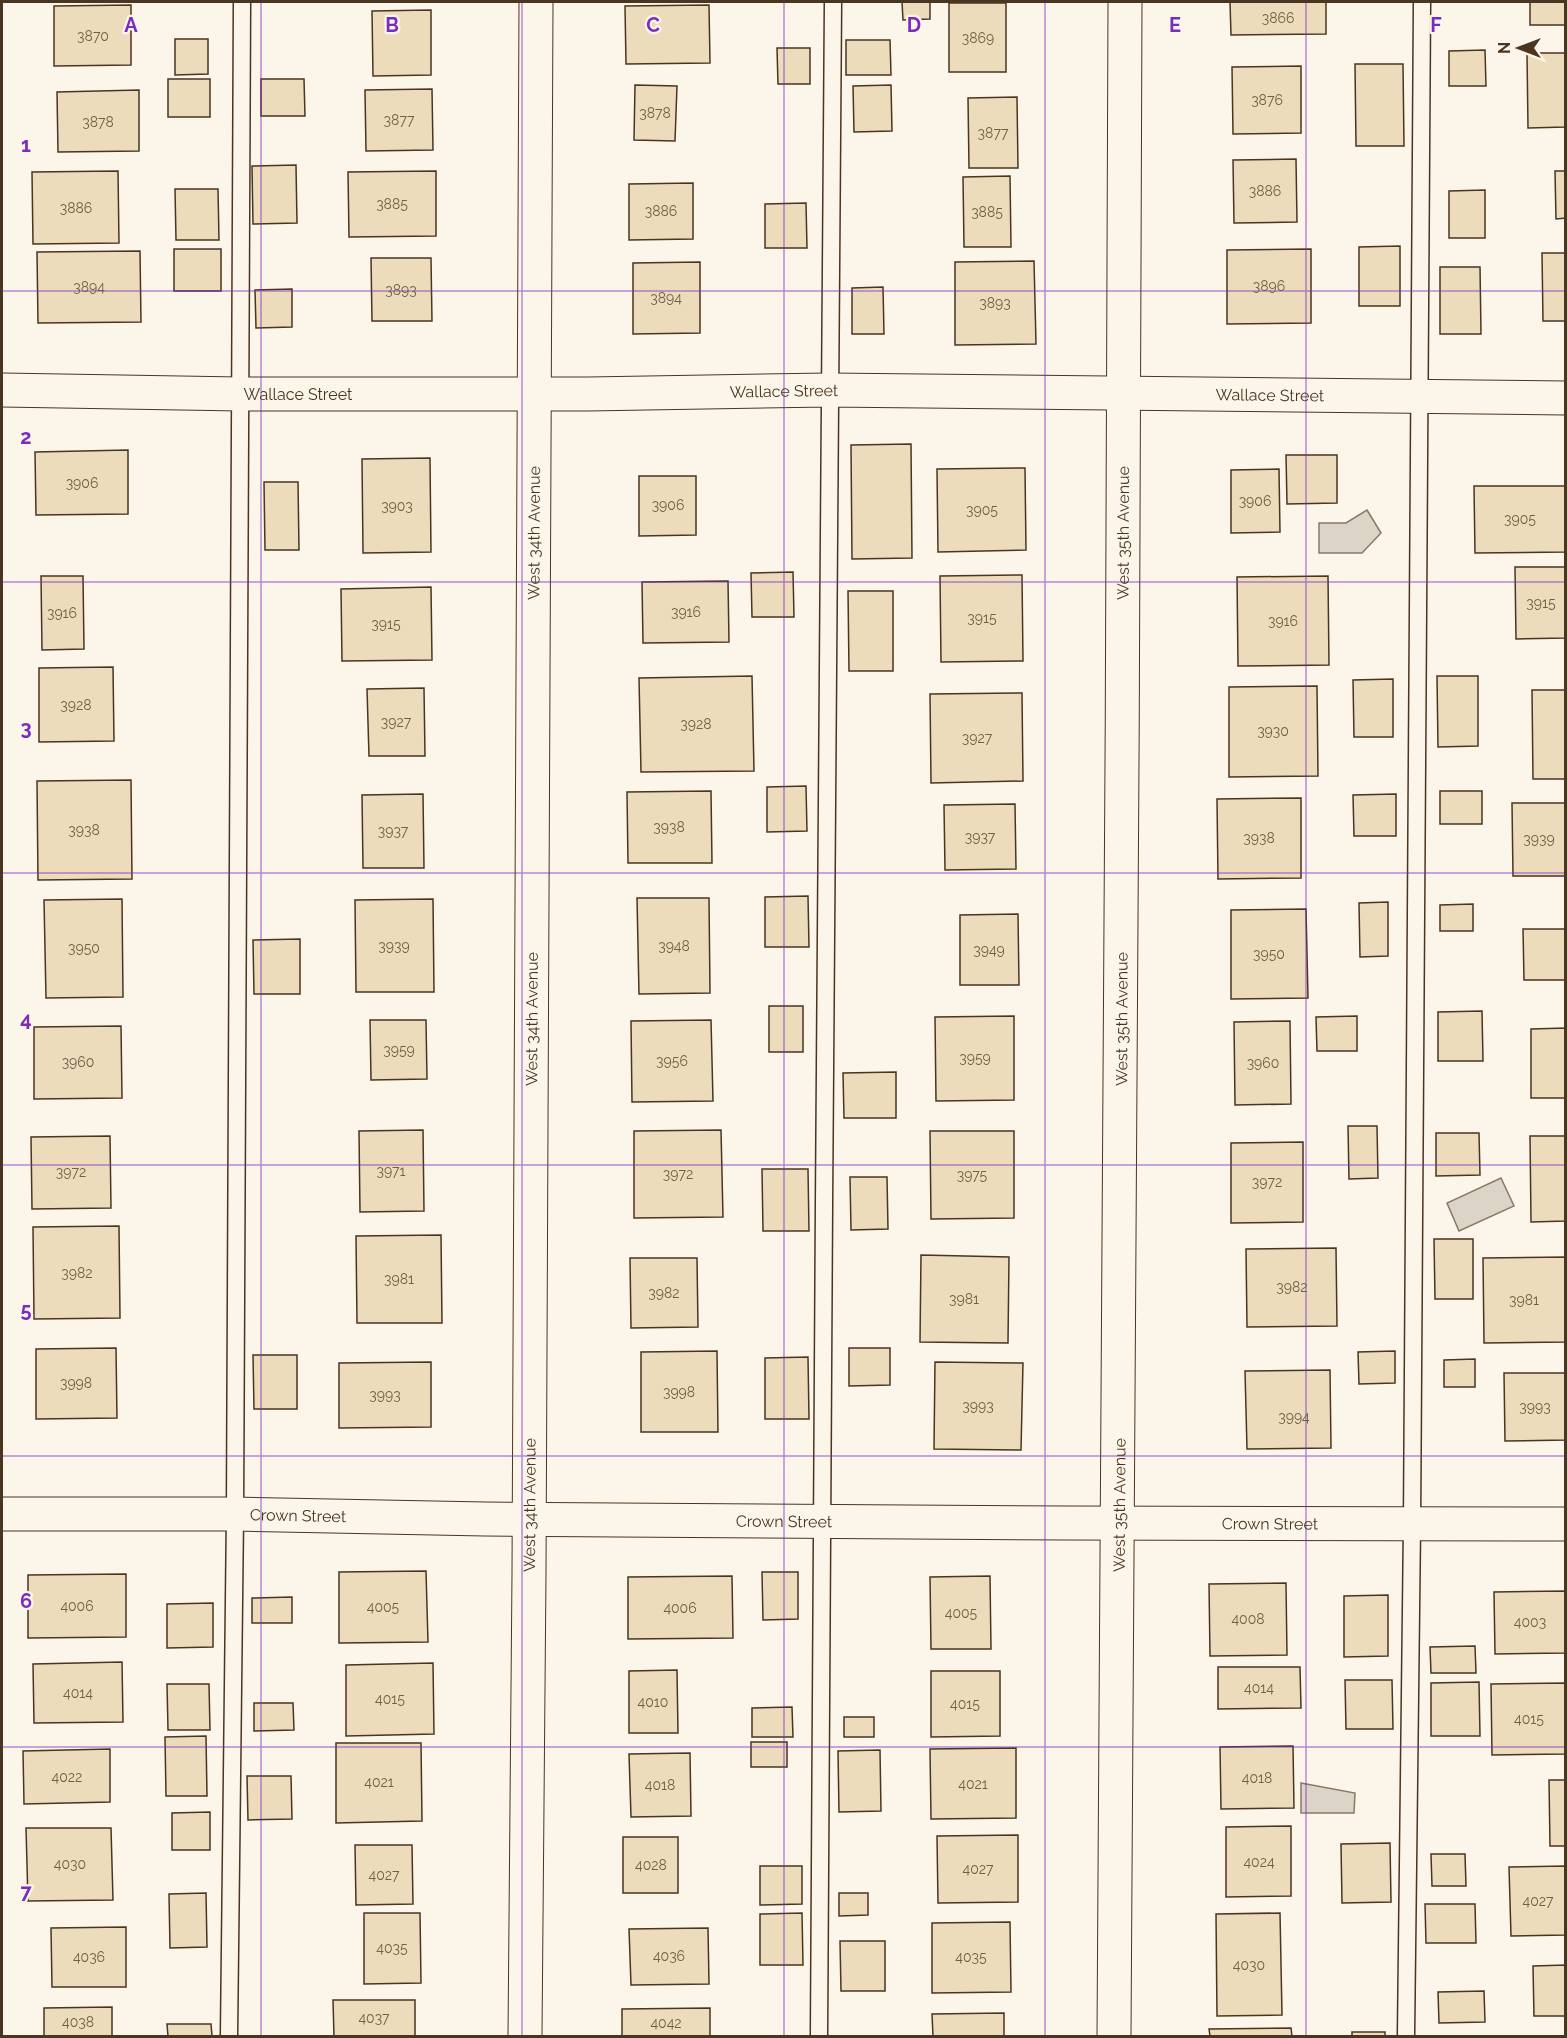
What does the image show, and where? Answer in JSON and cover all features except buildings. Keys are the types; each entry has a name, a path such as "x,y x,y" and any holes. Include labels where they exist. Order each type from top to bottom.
{"street":[{"name":"West 34th Avenue","path":"525,2037 536,2"},
{"name":"West 35th Avenue","path":"1114,2037 1121,1523 1122,394 1125,2"},
{"name":"Wallace Street","path":"2,390 240,394 828,390 1566,398"},
{"name":"Crown Street","path":"2,1514 235,1514 529,1519 1412,1525 1566,1524"}],"lane":[{"path":"229,2037 235,1514 242,2"},
{"path":"819,2037 832,2"},
{"path":"1406,2037 1421,397 1422,2"}],"shaded area":[{"path":"1367,510 1381,533 1362,553 1319,553 1319,523 1346,523"},
{"path":"1501,1178 1514,1206 1459,1231 1447,1203"},
{"path":"1301,1783 1355,1793 1354,1813 1301,1813"}]}
